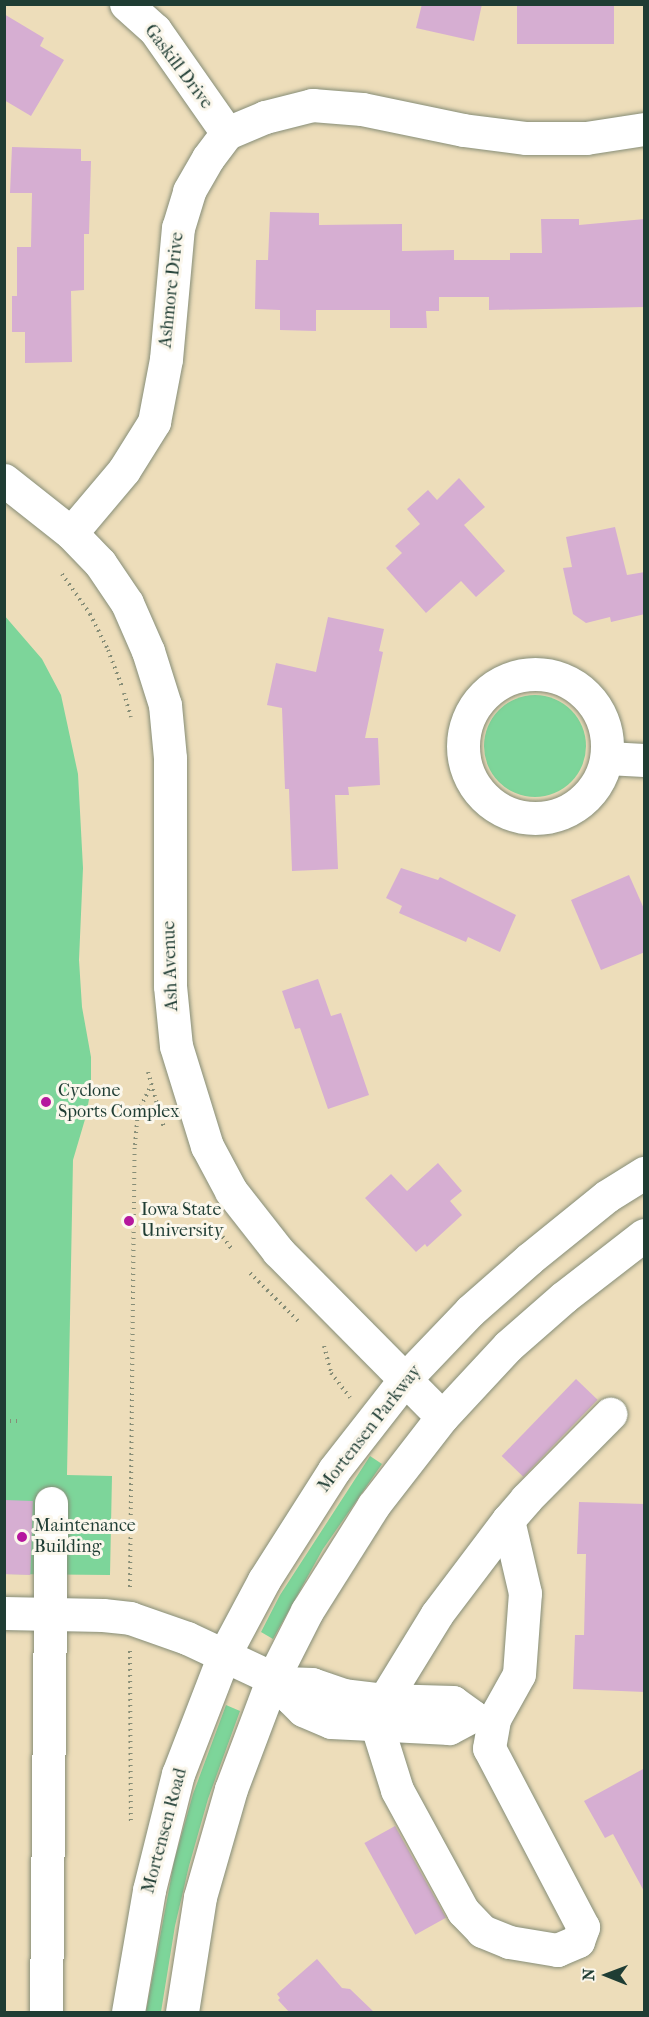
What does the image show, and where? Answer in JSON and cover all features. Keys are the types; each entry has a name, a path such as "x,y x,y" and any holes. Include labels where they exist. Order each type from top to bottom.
{"street":[{"name":"Gaskill Drive","path":"126,4 155,30 227,133"},
{"path":"227,133 266,117 312,105 362,109 462,130 526,138 586,138 645,129"},
{"name":"Ashmore Drive","path":"71,533 124,470 154,422 166,359 177,228 189,191 208,158 227,133"},
{"name":"Ash Avenue","path":"4,480 71,533 100,564 127,603 148,651 165,705 170,758 170,986 176,1046 207,1146 231,1191 278,1251 442,1417"},
{"path":"536,673 561,678 582,690 588,697 598,710 607,733 607,758 600,780 586,798 568,812 545,819 522,818 501,810 482,796 470,777 463,755 464,732 473,708 490,690 512,678 536,673"},
{"path":"607,758 645,760"},
{"name":"Mortensen Parkway","path":"224,1655 264,1580 334,1470 405,1379 470,1311 529,1259 607,1196 645,1173"},
{"path":"182,2013 200,1897 231,1789 307,1611 374,1506 442,1417 508,1347 564,1297 645,1235"},
{"path":"483,1718 489,1748 583,1927 578,1941 557,1950 508,1942 483,1931 464,1911 397,1790 381,1713 437,1614 508,1520 610,1414"},
{"path":"46,2013 51,1503"},
{"path":"483,1718 519,1674 525,1593 508,1520"},
{"path":"4,1613 130,1618 161,1628 278,1680 303,1710 331,1722 453,1702 483,1718"},
{"name":"Mortensen Road","path":"128,2013 149,1890 178,1774 224,1655"}],"path":[{"path":"132,1829 130,1618 135,1145 138,1112 150,1086"},
{"path":"327,1354 331,1373 352,1399"},
{"path":"4,1421 17,1421"}],"green space":[{"name":"Cyclone Sports Complex","path":"4,615 42,659 61,695 78,774 83,868 79,960 82,1007 91,1057 91,1088 86,1116 73,1160 67,1475 112,1476 110,1575 5,1574"},
{"path":"535,695 554,699 571,710 582,727 586,746 582,765 571,782 554,793 535,797 516,793 499,782 488,765 484,746 488,727 499,710 516,699"},
{"path":"370,1456 382,1464 323,1549 273,1639 261,1632 280,1595"},
{"path":"226,1705 240,1711 208,1799 189,1866 175,1926 161,2012 146,2012 174,1862 193,1794"}],"building":[{"path":"422,4 482,4 474,41 416,28"},
{"path":"517,4 614,4 614,44 517,44"},
{"path":"4,14 44,38 40,46 64,60 31,116 4,100"},
{"path":"12,147 81,149 81,161 91,161 89,234 84,234 84,290 71,291 72,362 25,363 25,332 12,332 12,296 17,296 17,247 31,247 32,193 10,193"},
{"path":"270,212 319,213 319,225 402,224 402,251 454,250 454,260 510,260 510,253 542,253 541,219 579,219 579,225 645,219 645,307 489,310 489,297 439,297 439,311 426,311 427,328 390,328 390,310 316,310 316,331 280,330 280,310 255,309 256,260 268,260"},
{"path":"459,478 485,507 464,525 505,571 476,597 461,581 426,613 386,568 402,553 395,546 420,524 407,509 428,490 437,500"},
{"path":"615,527 627,575 645,572 645,614 611,622 610,617 586,623 573,614 563,568 572,567 566,537"},
{"path":"328,617 384,629 379,651 383,652 365,738 378,738 380,785 348,787 349,795 335,795 338,869 292,871 289,789 285,789 282,708 267,705 276,663 316,672"},
{"path":"401,868 438,880 440,877 516,915 500,952 468,937 466,942 399,913 402,906 386,898"},
{"path":"629,875 645,911 645,952 601,970 571,900"},
{"path":"318,979 331,1016 341,1013 369,1095 328,1109 300,1028 295,1029 282,991"},
{"path":"438,1163 462,1191 450,1201 462,1215 427,1247 425,1244 416,1252 365,1198 391,1174 407,1191"},
{"path":"576,1379 598,1400 523,1477 502,1456"},
{"name":"Maintenance Building","path":"4,1500 33,1501 30,1575 4,1574"},
{"path":"579,1502 645,1504 645,1692 573,1689 575,1635 584,1635 586,1554 577,1554"},
{"path":"645,1768 645,1893 613,1834 605,1838 584,1801"},
{"path":"395,1826 446,1918 415,1935 364,1843"},
{"path":"317,1959 342,1988 350,1989 375,2013 290,2013 278,2000 280,1998 277,1994"}],"place":[{"name":"Cyclone Sports Complex","path":"46,1102"},
{"name":"Iowa State University","path":"129,1221"},
{"name":"Maintenance Building","path":"22,1537"}]}
